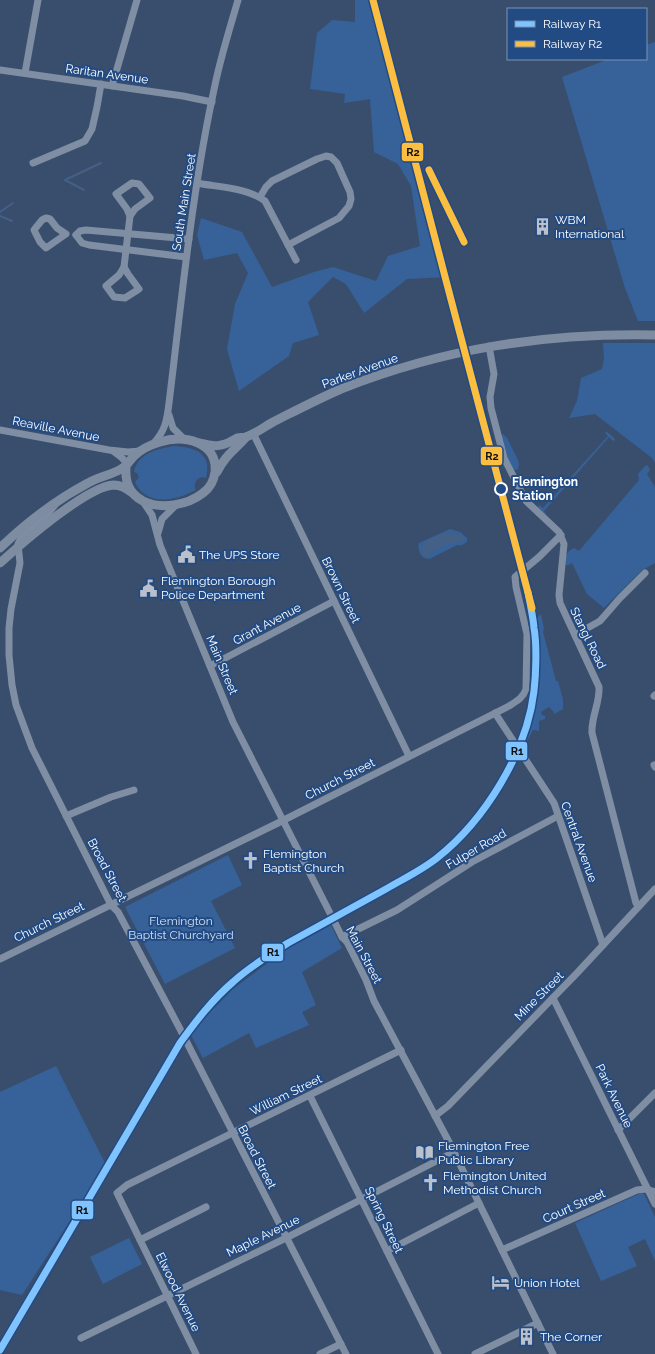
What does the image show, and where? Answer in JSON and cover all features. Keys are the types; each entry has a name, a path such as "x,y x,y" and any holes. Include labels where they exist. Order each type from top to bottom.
{"main road":[{"name":"Parker Avenue","path":"200,443 208,446 220,445 250,435 323,397 359,382 423,362 489,346 561,337 655,335"},
{"name":"Parker Avenue","path":"215,476 224,458 250,435"},
{"path":"0,548 59,500 87,483 120,470 141,451 153,444 169,440 186,440 200,443 213,455 216,464 215,476 209,488 200,495 177,504 155,505 142,500 123,486 114,485 97,491 55,517 0,563"},
{"path":"127,465 126,480 132,493"}],"street":[{"path":"25,73 38,0"},
{"path":"112,86 137,0"},
{"name":"South Main Street","path":"153,444 162,433 165,426 186,257 197,183 218,71 238,0"},
{"name":"Raritan Avenue","path":"0,70 183,96 212,102"},
{"path":"33,163 85,140 92,129 101,84"},
{"path":"260,197 272,181 317,159 326,156 331,157 337,163 350,192 349,206 339,218 288,245"},
{"path":"124,267 139,289 125,298 114,297 106,286 119,275 124,267 130,216 135,209 150,198 139,184 132,182 116,194 127,209 130,216"},
{"path":"197,183 248,193 260,197 269,206 296,260"},
{"path":"66,234 46,248 40,242 34,230 42,220 46,218 50,219 57,228 66,234 76,235 80,231 86,230 189,239"},
{"path":"76,235 79,241 85,244 186,257"},
{"path":"489,346 494,374 490,399 491,408 504,458 529,504 561,535"},
{"name":"South Main Street","path":"168,410 173,428 186,440"},
{"name":"Reaville Avenue","path":"0,430 109,450 128,452 141,451"},
{"name":"Brown Street","path":"250,435 334,601 409,756"},
{"name":"Reaville Avenue","path":"109,450 121,456 127,465"},
{"path":"18,547 22,536 46,516 59,500"},
{"name":"Main Street","path":"142,500 152,515 158,539 233,722 342,938 347,942 374,1000 454,1152 553,1354"},
{"path":"158,539 159,526 162,519 177,504"},
{"name":"Stangl Road","path":"561,535 564,544 559,595 560,603 599,687 599,695 592,721 592,733 636,903 639,906"},
{"name":"Church Street","path":"0,959 282,820 520,700 526,689 527,634 514,580 561,535"},
{"name":"Broad Street","path":"18,547 20,563 11,609 9,655 14,695 27,737 111,904 118,912 168,1006 346,1354"},
{"path":"575,635 600,621 645,573"},
{"name":"Grant Avenue","path":"210,666 334,601"},
{"name":"Central Avenue","path":"495,713 552,799 603,945"},
{"path":"66,816 111,797 134,790"},
{"name":"Fulper Road","path":"342,938 397,910 472,862 558,816"},
{"name":"Mine Street","path":"435,1116 448,1106 553,998 655,889"},
{"name":"Park Avenue","path":"553,998 618,1130 652,1191 655,1204"},
{"name":"William Street","path":"117,1193 127,1185 401,1050"},
{"path":"618,1130 655,1093"},
{"name":"Spring Street","path":"310,1096 438,1354"},
{"name":"Maple Avenue","path":"82,1338 286,1238 454,1152"},
{"name":"Court Street","path":"502,1250 637,1190 646,1188 652,1191"},
{"name":"Elwood Avenue","path":"117,1193 196,1354"},
{"path":"387,1251 479,1203"},
{"path":"140,1240 206,1207"},
{"path":"475,1354 538,1323"},
{"path":"320,1354 341,1344"}],"green space":[{"path":"355,0 375,0 447,277 407,279 364,313 346,284 333,277 308,302 319,335 293,343 289,356 239,391 227,349 235,304 248,273 237,253 204,260 197,235 201,218 242,232 272,287 333,267 376,281 388,256 420,246 411,186 398,164 374,152 370,99 344,103 345,94 310,89 317,33 332,20 355,22"},
{"path":"655,42 655,321 638,321 625,288 562,77 606,60 647,60 647,45"},
{"path":"603,343 655,343 655,463 652,458 595,414 569,418 577,401 581,378 602,369 604,359"},
{"path":"606,431 615,440 613,441 609,437 544,511 546,516 538,508 538,506 539,505 543,508 608,436 605,433"},
{"path":"503,434 507,438 518,460 518,469 516,470 513,469 507,458 501,436"},
{"path":"174,446 195,450 204,457 207,463 206,478 202,477 198,479 195,485 195,489 197,489 171,499 154,498 147,495 140,490 135,482 139,477 137,473 134,472 136,466 144,456 149,453"},
{"path":"646,465 650,470 647,474 655,487 655,563 642,570 604,608 587,594 572,563 565,565 566,557 569,551 574,548 579,551 639,480 638,474"},
{"path":"450,529 460,532 467,538 467,542 462,545 457,545 429,559 422,556 419,551 419,543"},
{"path":"541,614 544,629 543,632 556,681 558,681 563,699 563,709 554,714 549,707 541,712 542,715 545,716 545,719 539,721 539,731 533,730 525,745 537,703 539,669 537,618"},
{"name":"Flemington Baptist Churchyard","path":"228,855 242,885 211,901 235,948 165,984 125,907"},
{"path":"331,925 342,948 302,972 316,1005 302,1012 309,1025 256,1048 249,1033 203,1058 190,1033 233,989 286,949"},
{"path":"56,1066 106,1165 22,1295 0,1290 0,1092"},
{"path":"641,1193 644,1194 655,1217 655,1261 645,1239 628,1247 637,1266 601,1281 575,1223"},
{"path":"129,1238 142,1264 103,1284 90,1257"}],"shaded area":[{"path":"452,532 463,536 465,540 445,545 430,553 428,557 425,557 422,548 425,542 436,536"}],"waterway":[{"path":"65,180 101,163"},
{"path":"65,180 84,190"},
{"path":"0,212 13,203"},
{"path":"0,216 12,221"}],"rail line":[{"name":"R2","path":"373,0 532,608"},
{"name":"R2","path":"429,170 464,242"},
{"name":"R1","path":"0,1350 180,1043 211,1003 252,966 288,943 412,874 437,858 455,842 487,805 513,761 523,737 530,714 535,684 536,651 534,624 528,592"}],"place":[{"name":"WBM International","path":"542,227"},
{"name":"Flemington Station","path":"501,489"},
{"name":"The UPS Store","path":"186,555"},
{"name":"Flemington Borough Police Department","path":"148,588"},
{"name":"Flemington Baptist Church","path":"250,861"},
{"name":"Flemington Free Public Library","path":"425,1153"},
{"name":"Flemington United Methodist Church","path":"430,1183"},
{"name":"Union Hotel","path":"501,1283"},
{"name":"The Corner","path":"527,1337"}]}
